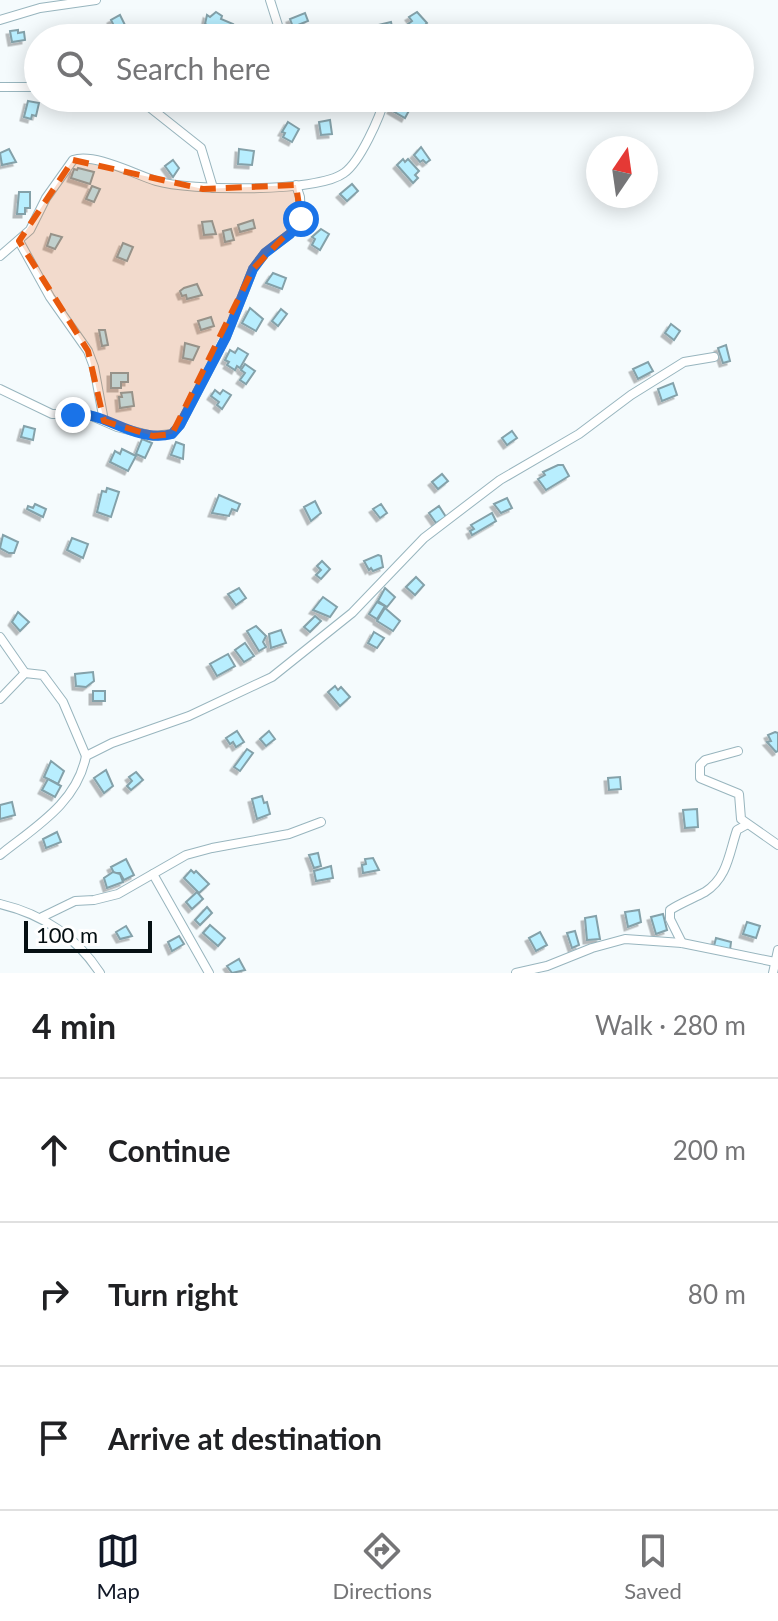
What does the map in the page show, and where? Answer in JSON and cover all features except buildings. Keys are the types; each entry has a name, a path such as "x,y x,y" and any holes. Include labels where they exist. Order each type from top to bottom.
{"street":[{"path":"0,20 40,8 96,0"},
{"path":"270,0 278,24"},
{"path":"0,87 24,87"},
{"path":"156,112 201,148 213,188"},
{"path":"0,256 30,230 68,165 79,158 124,168 158,182 203,189 296,185 344,174 362,149 379,112"},
{"path":"0,389 52,414 87,414 117,427 153,436 172,434 180,425 226,337 253,269 265,253 290,234 301,219 296,185"},
{"path":"19,241 50,297 88,351 104,421"},
{"path":"86,756 112,743 189,716 272,677 352,613 424,538 500,480 579,434 631,395 684,362 714,357"},
{"path":"0,637 25,673 43,675 51,683 63,702 86,756 83,773 71,793 50,816 0,855"},
{"path":"0,699 25,673"},
{"path":"738,751 705,760 700,765 700,778 739,794 740,814 746,825 778,845"},
{"path":"42,917 75,901 118,894 186,855 278,837 321,822"},
{"path":"682,943 670,919 670,910 718,881 732,852 737,830 746,825"},
{"path":"153,874 209,973"},
{"path":"0,903 42,917 76,945 100,973"},
{"path":"516,973 547,966 625,939 682,943 775,962"},
{"path":"773,973 778,950"}],"highlighted area":[{"path":"73,160 203,189 296,185 301,219 253,269 172,434 153,436 104,421 88,351 19,241"}],"route":[{"path":"73,415 95,416 117,427 153,436 172,434 180,425 226,337 253,269 265,253 290,234 301,219"}]}
